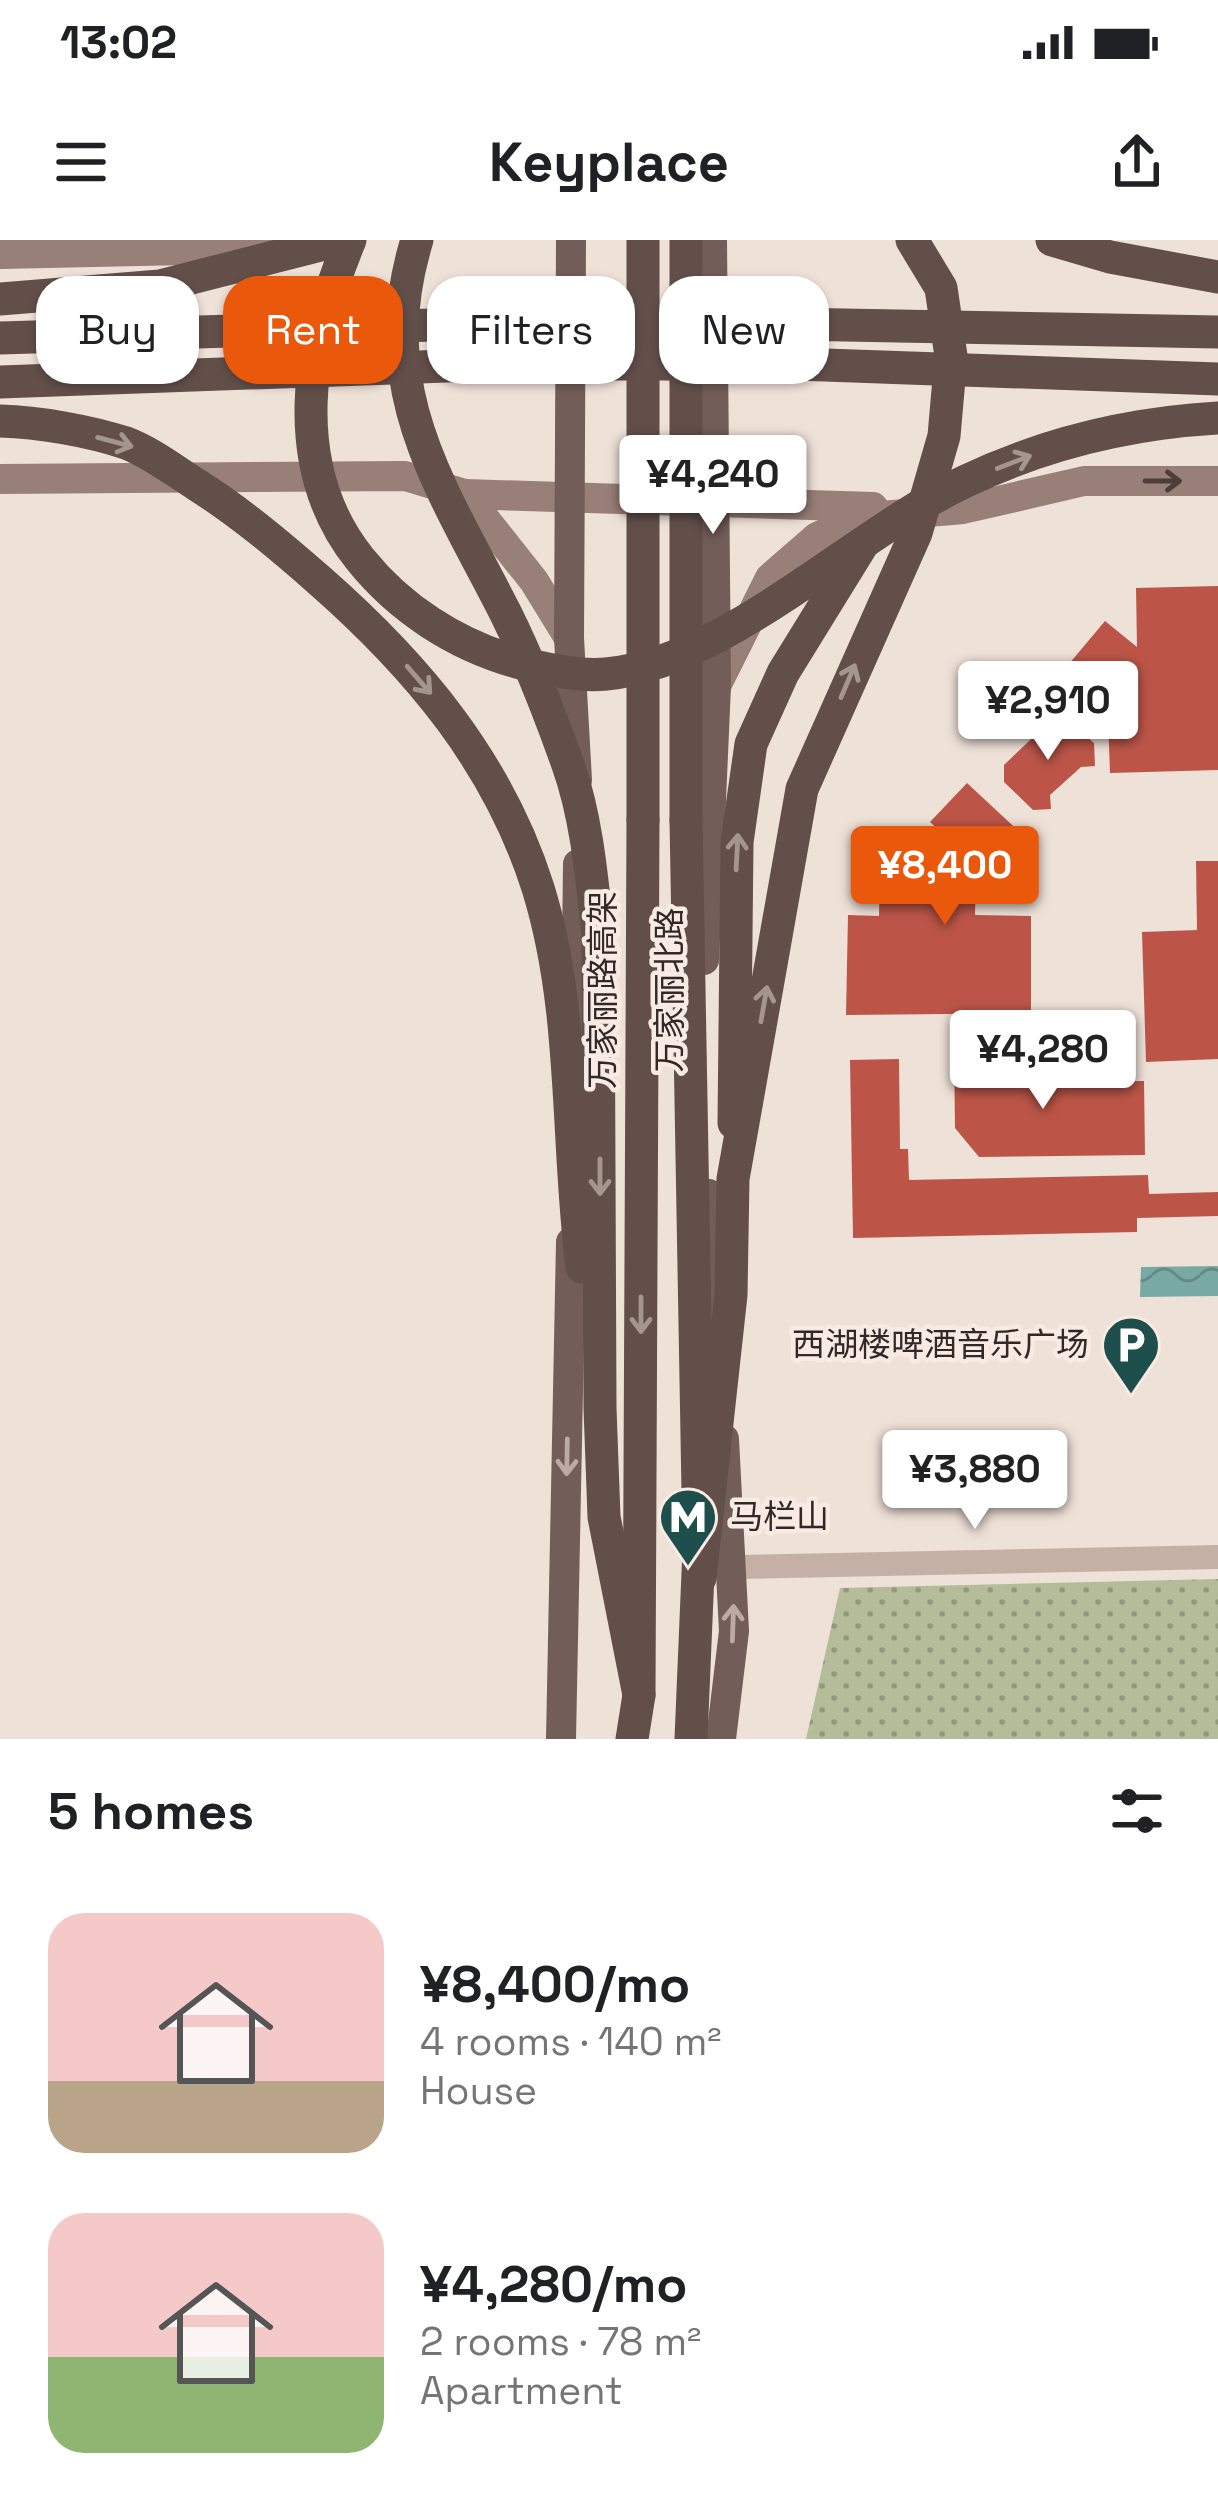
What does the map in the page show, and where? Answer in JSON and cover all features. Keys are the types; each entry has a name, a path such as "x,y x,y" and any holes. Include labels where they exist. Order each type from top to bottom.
{"highway":[{"path":"0,299 160,286 336,240"},
{"path":"350,240 316,338 310,384 311,422 322,482 348,544 379,582 435,626 482,652 539,668 604,675 647,666 726,631 961,483 1023,457 1096,435 1218,418"},
{"path":"417,240 402,338 408,394 420,438 441,495 507,615 570,769 590,866 598,936 604,1517 639,1695"},
{"name":"万家丽路高架","path":"632,1739 639,1695 643,240"},
{"path":"686,240 686,820 700,1578"},
{"path":"733,1179 802,789 916,532 944,436 951,356 941,288 912,240"},
{"path":"1052,240 1110,257 1218,277"},
{"path":"1141,240 1218,268"},
{"path":"0,338 500,323 1218,332"},
{"path":"0,382 502,364 796,364 1218,379"},
{"path":"0,421 128,444 243,514 385,640 458,725 485,765 538,888 561,980 574,1207 600,1408"},
{"path":"691,1739 700,1578 731,1295 736,842 751,744 783,673 862,545"}],"main road":[{"path":"0,254 218,251 313,246 336,240"},
{"path":"561,1739 578,962 577,719 569,638 571,240"},
{"name":"万家丽北路","path":"712,240 716,686 703,946 710,1230 734,1568 734,1631 721,1739"},
{"path":"0,479 405,476 465,494 963,508"},
{"path":"716,686 770,578 817,537 859,518 963,508 1084,481 1218,481"},
{"path":"465,494 534,580 569,638"}],"street":[{"path":"734,1568 1218,1557"}],"green space":[{"path":"1218,1579 1218,1739 806,1739 840,1588"}],"water":[{"path":"1218,1266 1218,1296 1140,1297 1141,1267"}],"building":[{"path":"1218,586 1218,770 1110,773 1107,689 1093,706 1058,677 1105,621 1137,647 1136,588"},
{"path":"1067,720 1094,743 1095,766 1081,767 1050,795 1051,809 1033,810 1004,782 1004,765 1049,722"},
{"path":"967,783 1038,849 1007,882 976,854 975,915 1031,916 1031,1013 846,1015 848,915 879,916 880,864 935,865 954,844 930,822"},
{"path":"1196,861 1218,861 1218,1059 1146,1062 1142,932 1197,930"},
{"path":"1002,1045 1003,1083 1144,1081 1145,1155 979,1157 955,1128 954,1046"},
{"path":"899,1059 900,1149 908,1149 909,1180 1148,1175 1149,1194 1218,1192 1218,1216 1137,1218 1137,1232 853,1238 850,1060"}],"place":[{"name":"西湖楼啤酒音乐广场","path":"1131,1396"},
{"name":"马栏山","path":"688,1568"}]}
